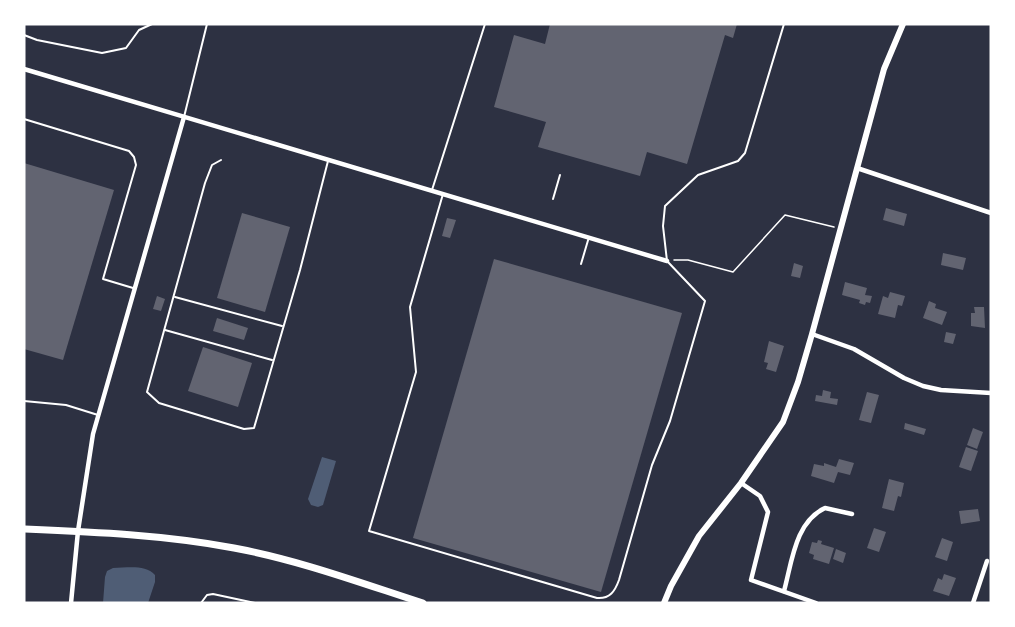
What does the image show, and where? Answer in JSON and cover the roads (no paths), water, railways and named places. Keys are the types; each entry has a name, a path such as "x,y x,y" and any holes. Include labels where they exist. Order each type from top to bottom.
{"main road":[{"path":"24,529 184,540 235,548 285,559 423,603"}],"street":[{"path":"664,603 699,536 741,483 783,422 812,334 881,78 903,24"},
{"path":"24,69 668,261"},
{"path":"71,603 78,531 93,434 184,117"},
{"path":"857,168 991,213"},
{"path":"812,334 854,349 904,378 923,386 941,390 991,393"},
{"path":"741,483 760,496 768,512 751,580 816,603"},
{"path":"784,591 800,532 807,521 825,508 852,514"},
{"path":"973,603 987,561"}],"lane":[{"path":"24,35 37,40 102,53 126,48 139,30 152,24"},
{"path":"184,117 207,24"},
{"path":"432,190 485,24"},
{"path":"442,194 410,308 416,372 369,531 597,598 609,596 620,580 652,465 670,422 705,301 668,261 663,226 665,206 698,175 738,161 746,153 784,24"},
{"path":"24,119 129,151 134,157 136,165 103,279 136,289"},
{"path":"221,160 212,165 147,392 159,403 244,429 254,428 329,160"},
{"path":"553,199 560,175"},
{"path":"581,264 589,237"},
{"path":"175,297 283,327"},
{"path":"165,330 273,361"},
{"path":"24,401 66,405 98,415"},
{"path":"201,603 207,595 213,594 255,603"}],"water":[{"path":"322,457 336,461 323,505 318,507 311,505 308,499"},
{"path":"113,568 141,568 155,575 148,603 103,603 105,577 107,571"}]}
